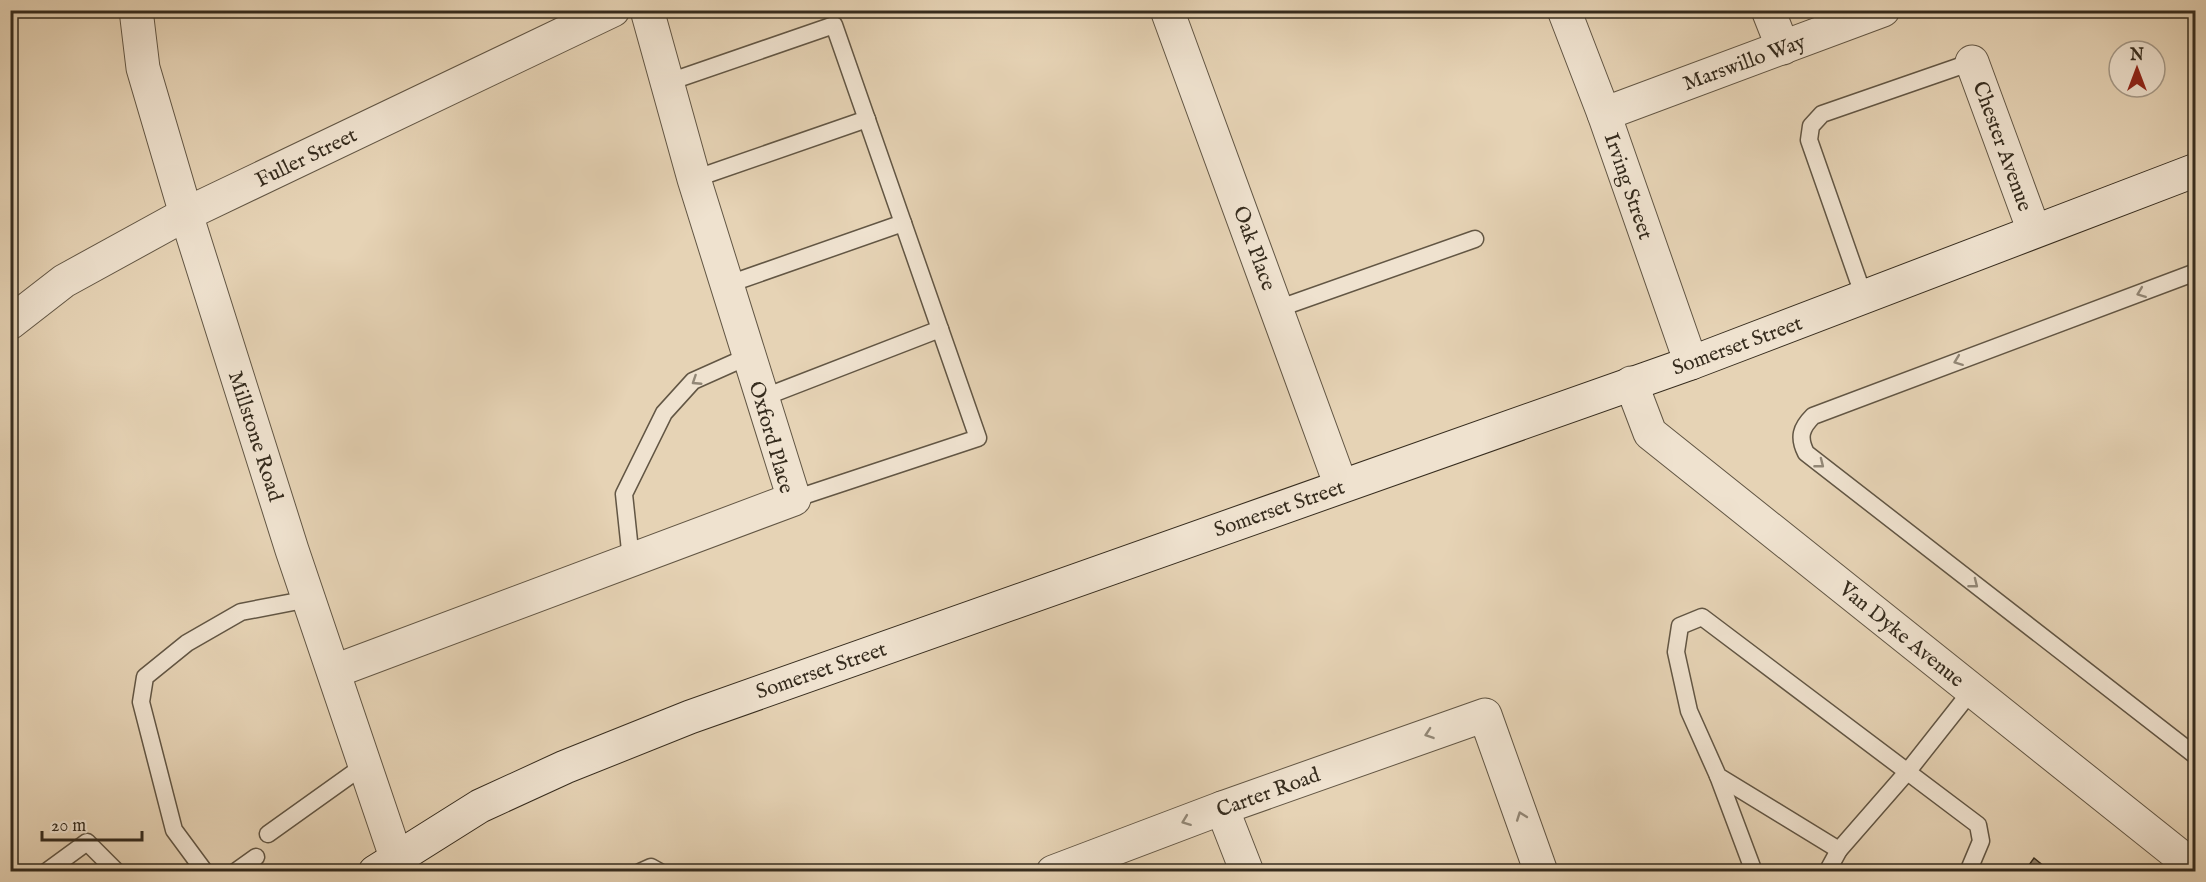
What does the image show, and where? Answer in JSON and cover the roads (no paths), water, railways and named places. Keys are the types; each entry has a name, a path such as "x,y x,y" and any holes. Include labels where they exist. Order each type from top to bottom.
{"street":[{"name":"Millstone Road","path":"136,10 143,68 186,214 309,599 366,764 386,864"},
{"name":"Fuller Street","path":"10,323 64,281 186,214 612,10"},
{"name":"Oxford Place","path":"335,671 794,499 694,179 647,10"},
{"name":"Oak Place","path":"1167,10 1341,486"},
{"name":"Irving Street","path":"1564,10 1604,114 1691,363"},
{"path":"1768,10 1783,48"},
{"name":"Marswillo Way","path":"1604,114 1883,10"},
{"name":"Chester Avenue","path":"1972,62 2034,231"},
{"name":"Somerset Street","path":"386,864 480,806 565,767 690,717 1631,382 1691,363 2196,170"},
{"name":"Van Dyke Avenue","path":"1631,382 1650,433 2196,869"},
{"name":"Carter Road","path":"1053,872 1222,808 1485,715 1541,872"},
{"path":"1222,808 1247,872"}],"lane":[{"path":"666,83 834,25 978,438 794,499"},
{"path":"1864,297 1809,140 1811,126 1822,114 1972,62"},
{"path":"694,179 867,119"},
{"path":"726,285 903,223"},
{"path":"1277,309 1475,239"},
{"path":"2196,272 1813,416 1801,432 1801,443 1806,453 2196,756"},
{"path":"762,398 940,329"},
{"path":"631,560 624,494 664,413 693,381 749,356"},
{"path":"205,872 174,830 141,702 145,677 187,643 242,612 309,599"},
{"path":"1754,872 1718,776 1689,711 1676,652 1680,626 1701,617 1978,825 1981,841 1968,872"},
{"path":"1827,872 1839,850 1908,771 1972,690"},
{"path":"268,834 366,764"},
{"path":"1718,776 1839,850"},
{"path":"45,872 87,843 117,872"},
{"path":"235,872 256,856"},
{"path":"640,872 651,867 660,872"}]}
